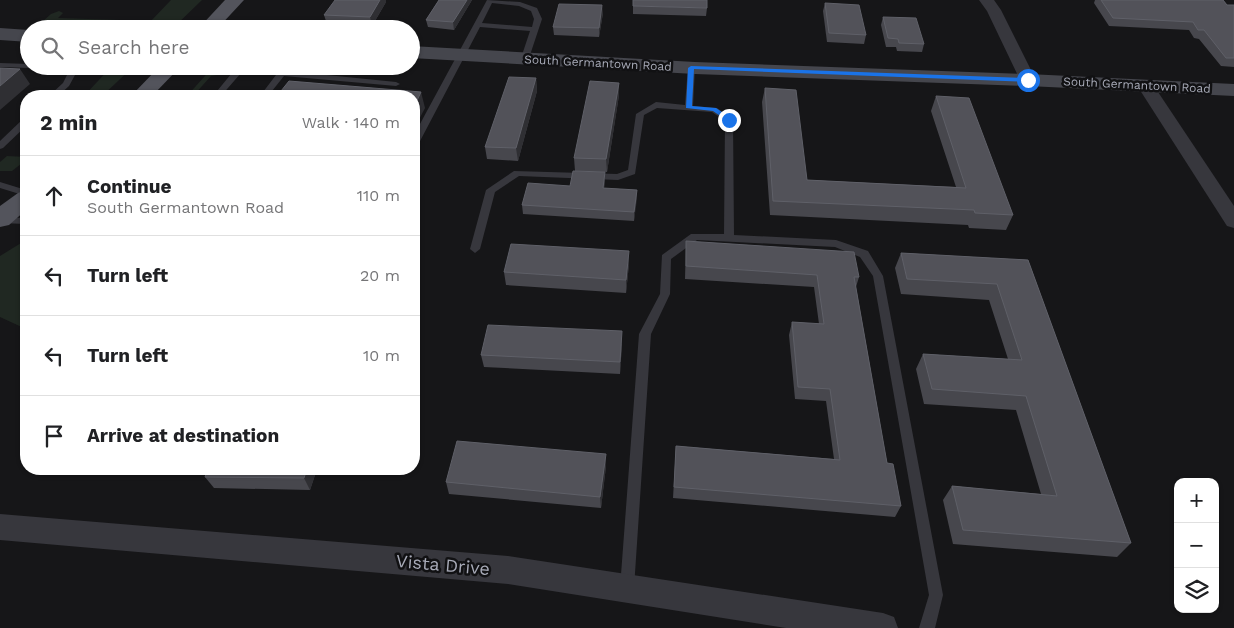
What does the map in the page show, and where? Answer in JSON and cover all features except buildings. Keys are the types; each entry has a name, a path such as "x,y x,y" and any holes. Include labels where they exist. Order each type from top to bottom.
{"main road":[{"path":"216,20 235,0"},
{"path":"0,34 20,35"},
{"name":"South Germantown Road","path":"420,53 691,68 1028,80 1234,90"},
{"path":"148,90 162,75"},
{"path":"0,220 20,203"}],"street":[{"path":"986,0 994,10 1028,80"},
{"path":"1146,87 1234,221"},
{"name":"Vista Drive","path":"0,527 508,570 883,628"}],"lane":[{"path":"420,132 490,1 520,4 534,10 538,19 525,58"},
{"path":"478,25 534,29"},
{"path":"0,65 20,66"},
{"path":"689,108 691,68"},
{"path":"60,90 66,84 71,75"},
{"path":"222,90 235,75"},
{"path":"269,90 280,75"},
{"path":"324,75 396,84"},
{"path":"475,249 490,190 517,173 618,177 632,172 640,114 656,105 714,110 729,120 729,238"},
{"path":"0,146 20,127"},
{"path":"0,185 20,191"},
{"path":"0,220 20,222"},
{"path":"627,589 645,334 665,294 666,258 695,236 836,244 864,254 878,276 936,595 927,628"}],"shaded area":[{"path":"171,0 202,0 181,20 152,20"},
{"path":"59,11 63,13 58,18 120,20 44,20 51,14"},
{"path":"104,75 124,75 108,90 90,90"},
{"path":"206,75 217,75 211,76 198,90 192,90"},
{"path":"7,156 20,157 20,165 12,171 0,171 0,162"},
{"path":"20,244 20,326 0,317 0,256"}],"route":[{"path":"729,120 714,110 689,108 691,68 1028,80"}]}
